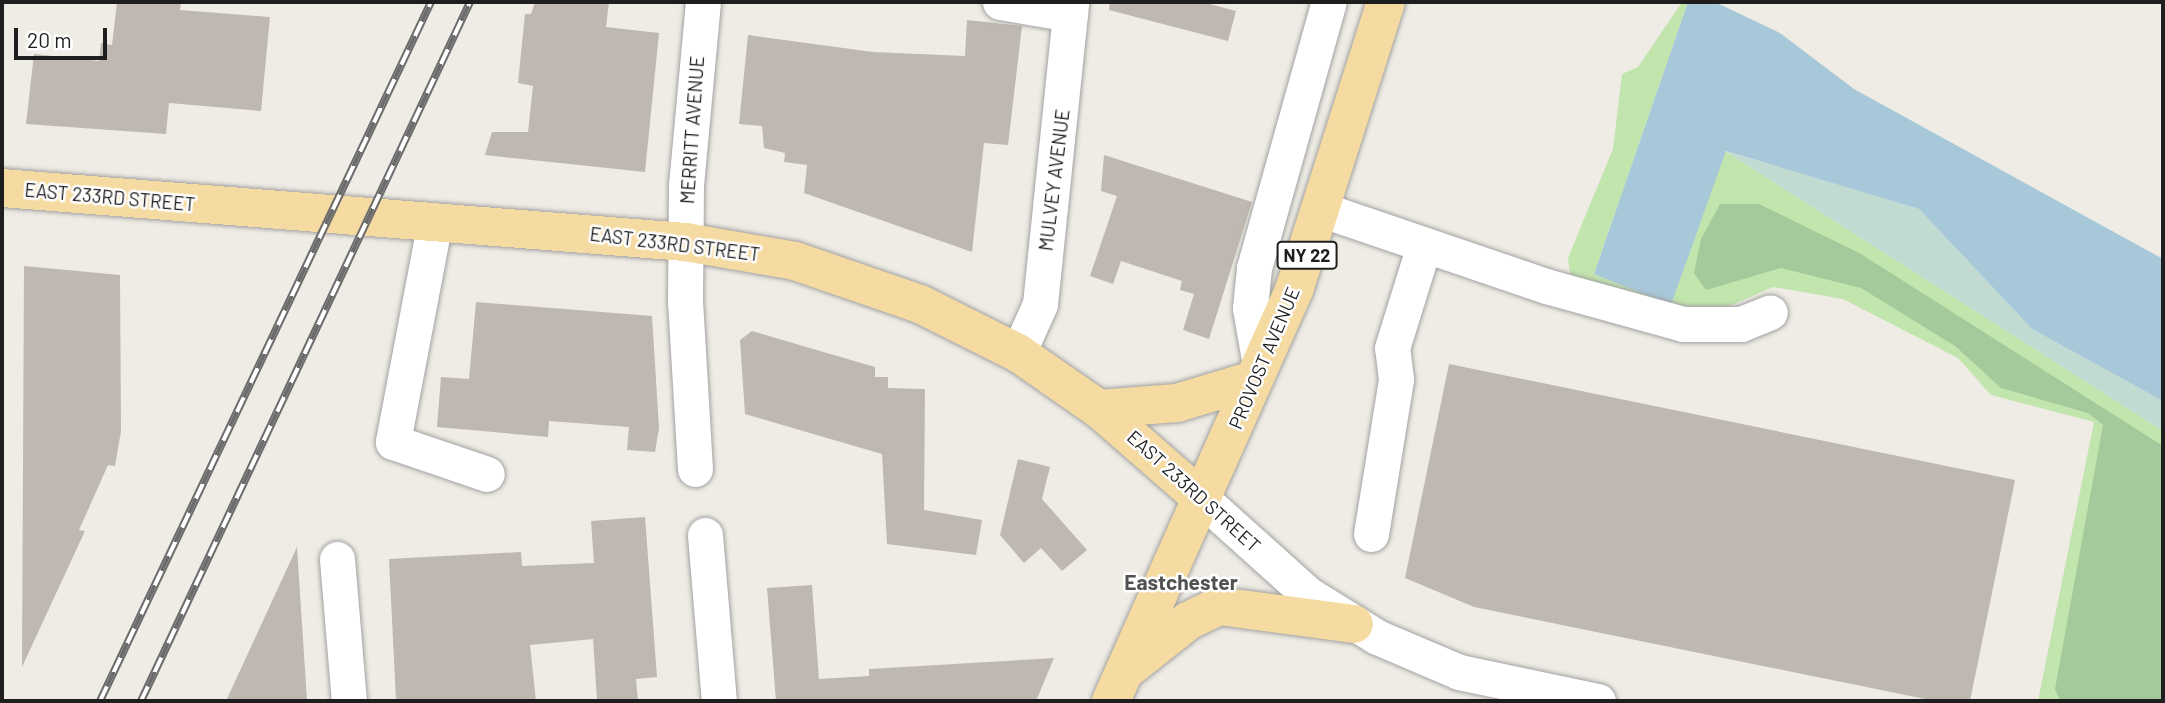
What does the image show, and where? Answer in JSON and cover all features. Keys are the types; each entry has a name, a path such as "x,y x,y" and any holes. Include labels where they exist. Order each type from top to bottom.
{"main road":[{"name":"PROVOST AVENUE","path":"1117,687 1257,373 1323,209 1386,2"},
{"name":"EAST 233RD STREET","path":"2,188 685,242 825,269 920,304 1017,353 1099,409 1201,498"},
{"path":"1099,409 1185,402 1257,373"},
{"path":"1117,687 1188,621 1219,607 1354,624"}],"street":[{"name":"MERRITT AVENUE","path":"695,469 685,242 703,2"},
{"path":"1000,2 1071,8"},
{"path":"1257,373 1250,308 1254,268 1329,2"},
{"name":"MULVEY AVENUE","path":"1017,353 1040,304 1071,8"},
{"path":"1323,209 1546,286 1683,324 1741,324 1770,312"},
{"path":"435,221 393,442 487,474"},
{"path":"1371,534 1396,379 1392,348 1424,245"},
{"name":"EAST 233RD STREET","path":"1201,498 1300,587 1354,624 1449,668 1598,701"},
{"path":"705,535 719,701"},
{"path":"337,559 349,701"}],"green space":[{"path":"1682,2 1688,2 1594,274 1671,304 1725,151 2163,431 2163,701 2038,701 2094,422 1991,395 1958,358 1843,299 1773,287 1702,318 1571,279 1568,258 1613,149 1622,74 1638,67"},
{"path":"1720,204 1759,204 1861,254 2163,446 2163,701 2060,701 2055,689 2103,425 2088,413 2001,388 1955,346 1861,288 1781,268 1706,290 1694,273 1701,239"}],"shaded area":[{"path":"1688,2 1715,2 1780,33 1854,89 2163,259 2163,401 2032,329 1919,209 1726,151 1671,305 1594,274"},
{"path":"1725,151 1919,209 2032,329 2163,401 2163,431"}],"building":[{"path":"117,2 181,2 180,10 270,17 261,111 169,103 166,134 26,124 34,54 99,61 101,43 112,45"},
{"path":"535,2 609,2 606,27 659,33 645,172 485,155 492,132 528,132 533,86 518,83 525,14 531,14"},
{"path":"1110,2 1202,2 1236,11 1228,41 1109,10"},
{"path":"967,20 1022,26 1008,145 984,143 972,252 804,193 807,165 784,162 785,153 764,148 762,126 739,124 748,35 873,52 965,56"},
{"path":"1104,155 1252,202 1209,339 1183,330 1194,294 1180,290 1182,281 1121,261 1113,284 1090,276 1117,196 1101,191"},
{"path":"24,266 120,275 121,431 115,466 108,465 79,530 85,531 22,667"},
{"path":"476,302 652,316 659,428 655,452 627,450 629,427 549,421 548,437 437,427 441,377 469,379"},
{"path":"752,331 875,367 875,377 888,377 888,388 925,389 924,510 982,520 976,555 887,544 882,454 745,414 740,340"},
{"path":"1449,364 2015,480 1970,701 1935,701 1474,607 1405,578"},
{"path":"1018,459 1050,467 1042,499 1087,550 1062,571 1041,548 1024,563 1000,535"},
{"path":"645,517 657,677 636,679 638,701 597,701 593,639 530,645 536,701 396,701 389,559 521,552 522,566 594,563 591,521"},
{"path":"297,547 307,701 226,701"},
{"path":"812,585 819,679 869,676 869,669 1054,658 1036,701 776,701 767,588"}],"railway":[{"path":"100,701 431,2"},
{"path":"141,701 470,2"}],"district":[{"name":"Eastchester","path":"1181,582"}]}
